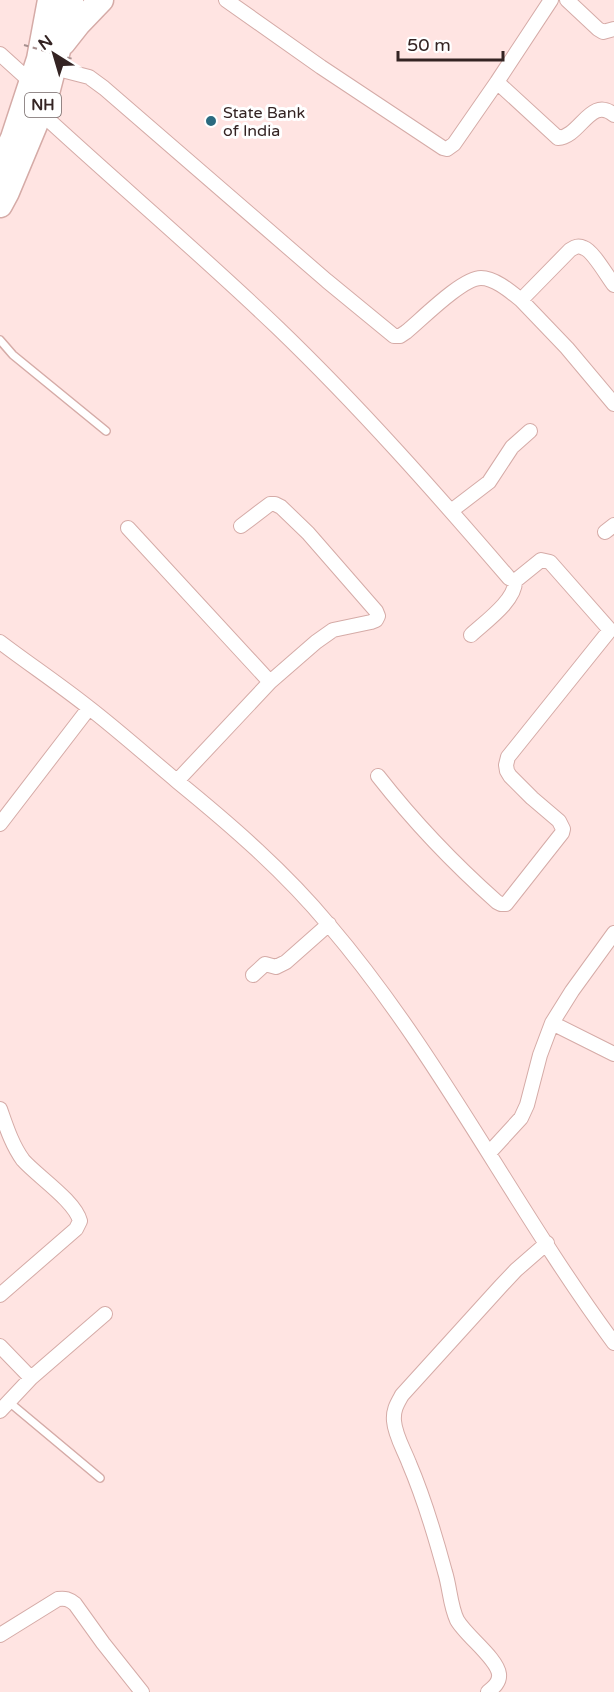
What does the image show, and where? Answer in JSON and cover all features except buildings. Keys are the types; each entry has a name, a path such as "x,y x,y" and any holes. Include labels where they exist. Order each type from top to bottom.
{"highway":[{"name":"NH","path":"2,154 13,138 39,59 50,0"},
{"name":"NH","path":"0,205 62,58 70,0"},
{"path":"62,58 78,24 101,0"}],"street":[{"path":"226,0 321,67 447,149 454,144 497,82 550,0"},
{"path":"567,0 598,29 603,32 614,29"},
{"path":"0,54 31,82"},
{"path":"62,58 104,88 394,336 400,336 406,332 453,292 473,279 483,278 494,282 522,300 567,348 614,404"},
{"path":"497,82 558,138 571,134 592,112 599,109 606,109 614,115"},
{"path":"40,112 219,272 343,392 394,446 509,578 516,581"},
{"path":"522,300 570,250 577,246 589,251 614,285"},
{"path":"451,511 489,482 512,447 530,432"},
{"path":"177,781 270,682 325,634 333,630 371,622 378,616 348,577 281,507 270,504 241,526"},
{"path":"128,528 270,682"},
{"path":"378,776 422,830 454,863 501,904 506,904 562,833 563,829 559,821 510,776 506,765 508,757 612,628 550,562 541,560 516,581 514,592 471,634"},
{"path":"0,642 89,708 246,839 329,924 368,973 417,1043 578,1292 614,1343"},
{"path":"0,824 89,708"},
{"path":"253,975 265,964 276,967 286,962 329,924"},
{"path":"489,1153 514,1127 524,1111 552,1023 614,933"},
{"path":"552,1023 614,1054"},
{"path":"0,1109 15,1147 24,1160 52,1185 76,1212 80,1221 76,1229 0,1294"},
{"path":"488,1692 497,1684 500,1677 499,1671 459,1624 454,1613 447,1575 433,1527 394,1422 394,1409 402,1395 500,1287 547,1244"},
{"path":"4,1406 31,1378 105,1314"},
{"path":"0,1346 31,1378"},
{"path":"0,1635 58,1599 69,1599 142,1692"}],"lane":[{"path":"0,340 13,355 106,431"},
{"path":"4,1406 100,1478"}],"path":[{"path":"24,45 62,58"}],"place":[{"name":"State Bank of India","path":"211,121"}]}
